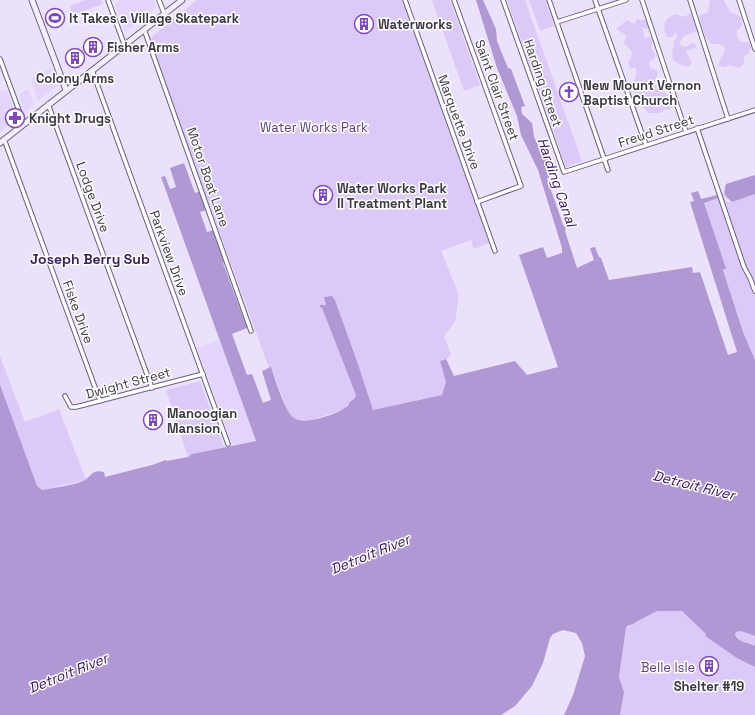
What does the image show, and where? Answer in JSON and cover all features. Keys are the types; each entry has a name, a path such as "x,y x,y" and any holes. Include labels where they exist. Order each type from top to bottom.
{"main road":[{"path":"32,0 66,90"},
{"path":"2,141 182,0"}],"street":[{"path":"108,0 124,44"},
{"path":"159,0 164,13"},
{"name":"Marquette Drive","path":"405,0 494,250"},
{"name":"Saint Clair Street","path":"454,0 521,186 477,202"},
{"name":"Harding Street","path":"503,0 564,172"},
{"path":"549,0 608,170"},
{"path":"596,0 646,145"},
{"path":"557,22 626,0"},
{"path":"642,0 686,132"},
{"path":"690,0 728,118"},
{"path":"739,0 755,49"},
{"name":"Motor Boat Lane","path":"144,29 251,331"},
{"path":"0,59 24,124"},
{"name":"Parkview Drive","path":"92,70 228,444"},
{"name":"Lodge Drive","path":"48,104 152,388"},
{"name":"Freud Street","path":"564,172 755,110"},
{"path":"697,128 744,267 755,291"},
{"name":"Fiske Drive","path":"2,141 100,401"},
{"name":"Dwight Street","path":"65,396 69,405 73,408 203,374"}],"shaded area":[{"path":"121,0 154,0 156,7 125,32 115,4"},
{"path":"52,67 58,85 38,101 31,79"},
{"path":"28,89 34,104 25,112 19,95"},
{"path":"7,90 17,118 0,132 0,92"},
{"path":"219,340 256,441 232,445 197,348"}],"green space":[{"path":"85,0 101,0 103,4 72,15 70,6"},
{"name":"Water Works Park","path":"197,0 402,0 489,243 474,249 471,240 441,251 459,295 455,322 444,336 451,355 440,361 446,383 442,395 373,410 334,297 322,307 356,398 349,403 345,409 309,421 292,418 287,411 272,368 269,368 149,39"},
{"path":"432,0 450,0 480,85 464,91"},
{"path":"507,0 525,0 582,161 566,167"},
{"path":"529,0 545,0 554,26 540,31"},
{"path":"710,0 724,0 730,12 741,17 742,25 737,31 737,37 741,42 749,42 751,48 748,54 744,56 744,63 740,68 729,65 725,67 718,66 725,51 724,46 720,44 711,44 705,36 699,16 708,12"},
{"path":"692,13 698,31 684,36 679,44 685,47 693,43 696,45 695,48 686,52 691,61 691,65 686,66 674,61 672,55 674,41 677,34 676,33 671,37 667,37 664,26 668,18 676,14 683,17"},
{"path":"637,19 646,20 649,28 646,29 642,27 645,38 650,37 653,40 651,48 655,53 655,58 649,62 650,68 656,70 658,73 654,84 673,99 674,106 669,110 665,109 661,113 648,113 639,102 634,90 631,87 637,73 635,68 630,68 628,64 632,52 624,43 626,36 617,30 617,28 627,20 634,24"},
{"path":"723,193 726,202 732,202 755,194 755,360 743,332 723,269 726,268 704,203 718,198 717,195"},
{"path":"0,356 25,422 59,409 86,480 0,499"},
{"path":"200,381 224,447 192,454 188,457 166,390"},
{"name":"Belle Isle","path":"657,611 682,611 706,634 705,636 737,658 755,667 755,715 620,715 624,692 619,677 626,627"},
{"path":"741,631 755,636 755,646 743,642 737,638 735,632"}],"water":[{"name":"Detroit River","path":"476,0 483,0 496,29 497,41 508,68 511,69 525,106 521,107 522,114 532,123 534,137 542,153 548,152 552,170 547,179 564,227 566,225 565,231 577,268 594,260 590,248 595,247 599,257 601,258 609,280 692,267 693,273 700,272 728,355 737,352 690,202 694,201 691,193 698,191 701,199 717,195 718,198 704,203 726,268 723,270 743,332 755,360 755,636 741,631 736,632 735,635 741,641 755,646 755,667 737,658 705,636 706,634 682,611 657,611 626,627 619,677 624,692 620,715 564,715 573,695 585,656 582,643 576,633 563,630 553,634 550,638 543,663 532,686 515,706 501,715 0,715 0,385 37,486 42,490 81,482 97,471 104,472 105,477 166,460 188,457 192,454 256,441 161,177 165,176 170,189 176,187 170,168 184,163 195,193 201,191 207,210 200,212 207,232 215,230 226,261 223,263 247,328 232,334 247,375 252,374 263,403 271,400 262,371 271,367 287,409 297,420 311,420 332,414 349,405 349,403 355,398 356,395 322,308 320,307 320,305 326,305 324,297 332,296 335,300 373,410 442,395 446,382 440,361 446,359 454,376 515,361 527,375 558,367 519,255 543,247 547,258 562,253 562,248 538,170 521,135 517,116 497,68"},
{"path":"755,175 755,194 732,202 724,193 726,184"}],"place":[{"name":"It Takes a Village Skatepark","path":"55,18"},
{"name":"Waterworks","path":"364,24"},
{"name":"Fisher Arms","path":"93,47"},
{"name":"Colony Arms","path":"75,58"},
{"name":"New Mount Vernon Baptist Church","path":"569,92"},
{"name":"Knight Drugs","path":"15,118"},
{"name":"Water Works Park II Treatment Plant","path":"323,195"},
{"name":"Manoogian Mansion","path":"153,420"},
{"name":"Shelter #19","path":"709,666"}],"district":[{"name":"Joseph Berry Sub","path":"90,259"}],"water label":[{"name":"Harding Canal","path":"557,182"}]}
